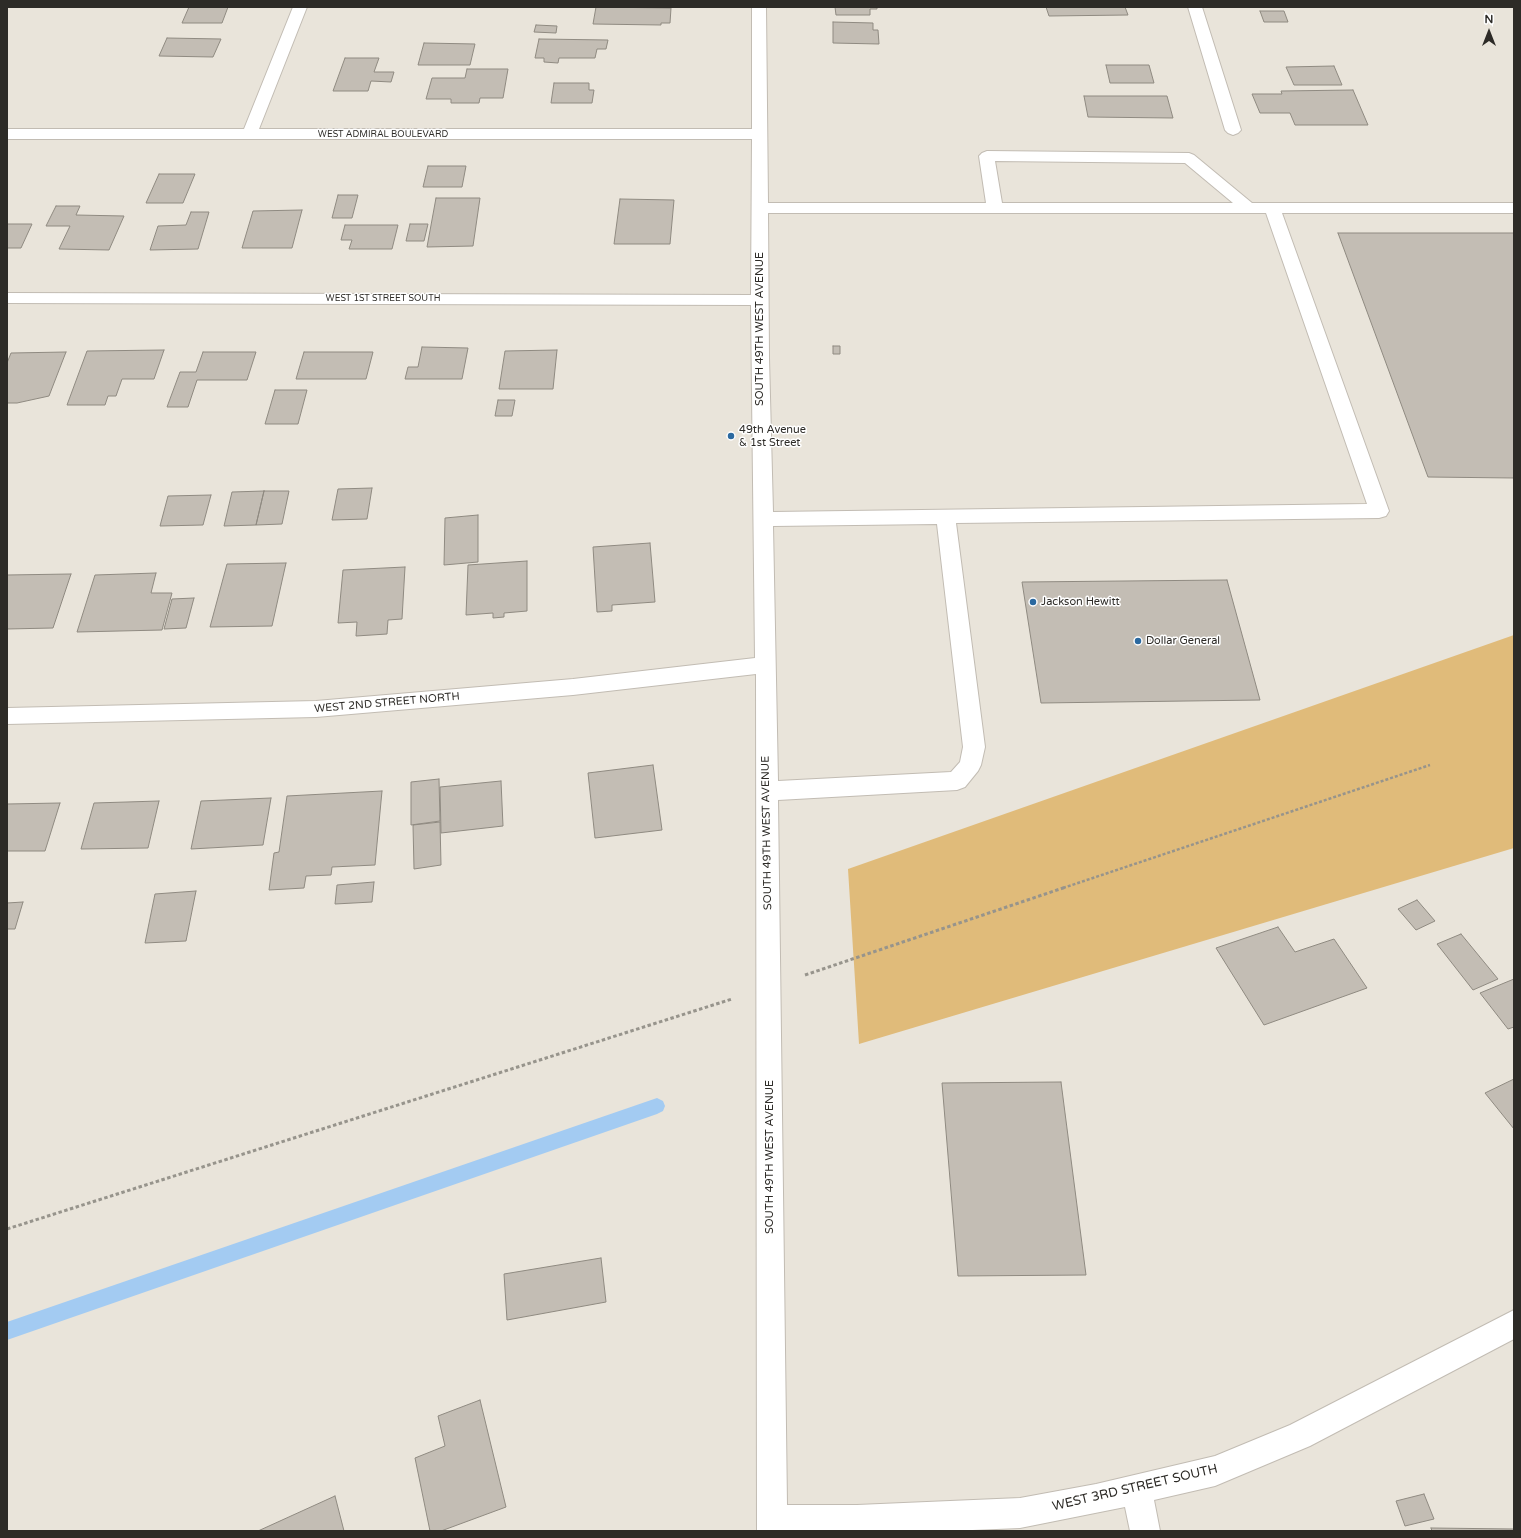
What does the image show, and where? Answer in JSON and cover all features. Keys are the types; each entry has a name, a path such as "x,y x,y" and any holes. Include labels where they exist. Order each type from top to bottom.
{"street":[{"path":"249,135 300,7"},
{"name":"SOUTH 49TH WEST AVENUE","path":"759,7 760,300 766,665 769,987 772,1526"},
{"path":"1194,7 1234,130"},
{"name":"WEST ADMIRAL BOULEVARD","path":"7,134 760,134"},
{"path":"996,208 988,156 1189,158 1247,207"},
{"path":"763,519 1379,511 1272,207"},
{"path":"760,208 1514,208"},
{"name":"WEST 1ST STREET SOUTH","path":"7,298 760,300"},
{"path":"767,791 957,781 970,765 974,747 946,517"},
{"name":"WEST 2ND STREET NORTH","path":"7,716 316,709 573,687 766,665"},
{"name":"WEST 3RD STREET SOUTH","path":"772,1526 857,1520 1020,1513 1096,1499 1215,1471 1300,1436 1514,1324"},
{"path":"1137,1489 1144,1531"}],"path":[{"path":"7,1229 769,987 1430,765"}],"shaded area":[{"path":"1514,635 1514,848 859,1044 848,869"}],"building":[{"path":"189,7 228,7 222,23 182,23"},
{"path":"596,7 671,8 670,23 661,23 661,25 593,24"},
{"path":"835,7 877,7 877,9 870,9 870,15 836,15"},
{"path":"1046,7 1125,7 1128,15 1049,16"},
{"path":"1260,11 1284,11 1288,22 1264,22"},
{"path":"833,22 873,23 873,30 878,30 879,44 833,43"},
{"path":"536,25 557,26 556,33 534,32"},
{"path":"167,38 221,39 213,57 159,56"},
{"path":"539,39 608,40 606,49 597,49 595,58 559,58 558,63 544,62 544,58 535,58"},
{"path":"424,43 475,44 470,65 418,65"},
{"path":"345,58 379,58 374,72 394,72 391,82 371,81 368,91 333,91"},
{"path":"1106,65 1149,65 1154,83 1110,83"},
{"path":"1334,66 1342,85 1294,85 1286,67"},
{"path":"467,69 508,69 503,98 480,98 479,103 451,103 451,99 426,99 432,78 465,78"},
{"path":"554,83 589,83 589,90 594,90 592,103 551,103"},
{"path":"1353,90 1368,125 1295,125 1290,113 1260,113 1252,94 1282,94 1281,91"},
{"path":"1084,96 1167,96 1173,118 1088,117"},
{"path":"428,166 466,166 462,187 423,187"},
{"path":"159,174 195,174 183,203 146,203"},
{"path":"338,195 358,195 352,218 332,218"},
{"path":"436,198 480,198 473,246 427,247"},
{"path":"620,199 674,200 670,244 614,244"},
{"path":"56,206 80,206 76,215 124,216 109,250 59,249 70,226 46,226"},
{"path":"302,210 292,248 242,248 253,211"},
{"path":"191,212 209,212 198,249 150,250 158,226 186,225"},
{"path":"7,224 32,224 21,248 7,248"},
{"path":"410,224 428,224 424,241 406,241"},
{"path":"345,225 398,225 392,249 349,249 352,240 341,240"},
{"path":"1338,233 1514,233 1514,478 1428,477"},
{"path":"833,346 840,346 840,354 833,354"},
{"path":"422,347 468,348 462,379 405,379 408,367 418,367"},
{"path":"164,350 154,379 122,379 116,396 108,396 105,405 67,405 87,351"},
{"path":"557,350 553,389 499,389 505,351"},
{"path":"66,352 49,396 17,403 7,403 7,363 11,353"},
{"path":"203,352 256,352 247,380 197,380 188,407 167,407 180,372 196,372"},
{"path":"304,352 373,352 366,379 296,379"},
{"path":"275,390 307,390 298,424 265,424"},
{"path":"498,400 515,400 512,416 495,416"},
{"path":"372,488 367,519 332,520 338,489"},
{"path":"264,491 289,491 282,524 256,525"},
{"path":"264,491 256,525 224,526 232,492"},
{"path":"211,495 203,525 160,526 168,496"},
{"path":"478,515 478,562 444,565 445,518"},
{"path":"650,543 655,602 612,605 612,611 597,612 593,547"},
{"path":"527,561 527,611 504,613 504,617 493,618 493,613 466,615 468,565"},
{"path":"286,563 272,626 210,627 227,564"},
{"path":"405,567 402,619 388,620 387,634 356,636 357,622 338,623 343,570"},
{"path":"156,573 151,593 172,593 162,630 77,632 95,575"},
{"path":"71,574 53,628 7,629 7,575"},
{"name":"Dollar General","path":"1227,580 1260,700 1041,703 1022,582"},
{"path":"194,598 186,628 164,629 172,599"},
{"path":"653,765 662,830 595,838 588,773"},
{"path":"439,779 440,821 411,825 411,782"},
{"path":"501,781 503,826 441,833 440,787"},
{"path":"382,791 375,865 332,867 331,875 306,876 304,888 269,890 274,853 279,852 287,796"},
{"path":"271,798 263,845 191,849 201,801"},
{"path":"159,801 148,848 81,849 94,803"},
{"path":"60,803 45,851 7,851 7,804"},
{"path":"440,822 441,865 414,869 413,825"},
{"path":"374,882 372,902 335,904 337,885"},
{"path":"196,891 186,941 145,943 155,894"},
{"path":"1417,900 1435,921 1416,930 1398,909"},
{"path":"23,902 15,929 7,929 7,903"},
{"path":"1278,927 1295,952 1334,939 1367,988 1264,1025 1216,948"},
{"path":"1461,934 1498,979 1473,990 1437,944"},
{"path":"1514,979 1514,1027 1508,1029 1480,993"},
{"path":"1514,1079 1514,1129 1485,1093"},
{"path":"1061,1082 1086,1275 958,1276 942,1083"},
{"path":"601,1258 606,1302 507,1320 504,1274"},
{"path":"480,1400 506,1507 441,1531 430,1531 415,1458 445,1446 438,1416"},
{"path":"1424,1494 1434,1519 1405,1526 1396,1501"},
{"path":"335,1496 344,1531 258,1531"},
{"path":"1431,1528 1514,1529 1514,1531 1432,1531"}],"waterway":[{"path":"7,1331 657,1106"}],"place":[{"name":"49th Avenue & 1st Street","path":"731,436"},
{"name":"Jackson Hewitt","path":"1033,602"},
{"name":"Dollar General","path":"1138,641"}]}
